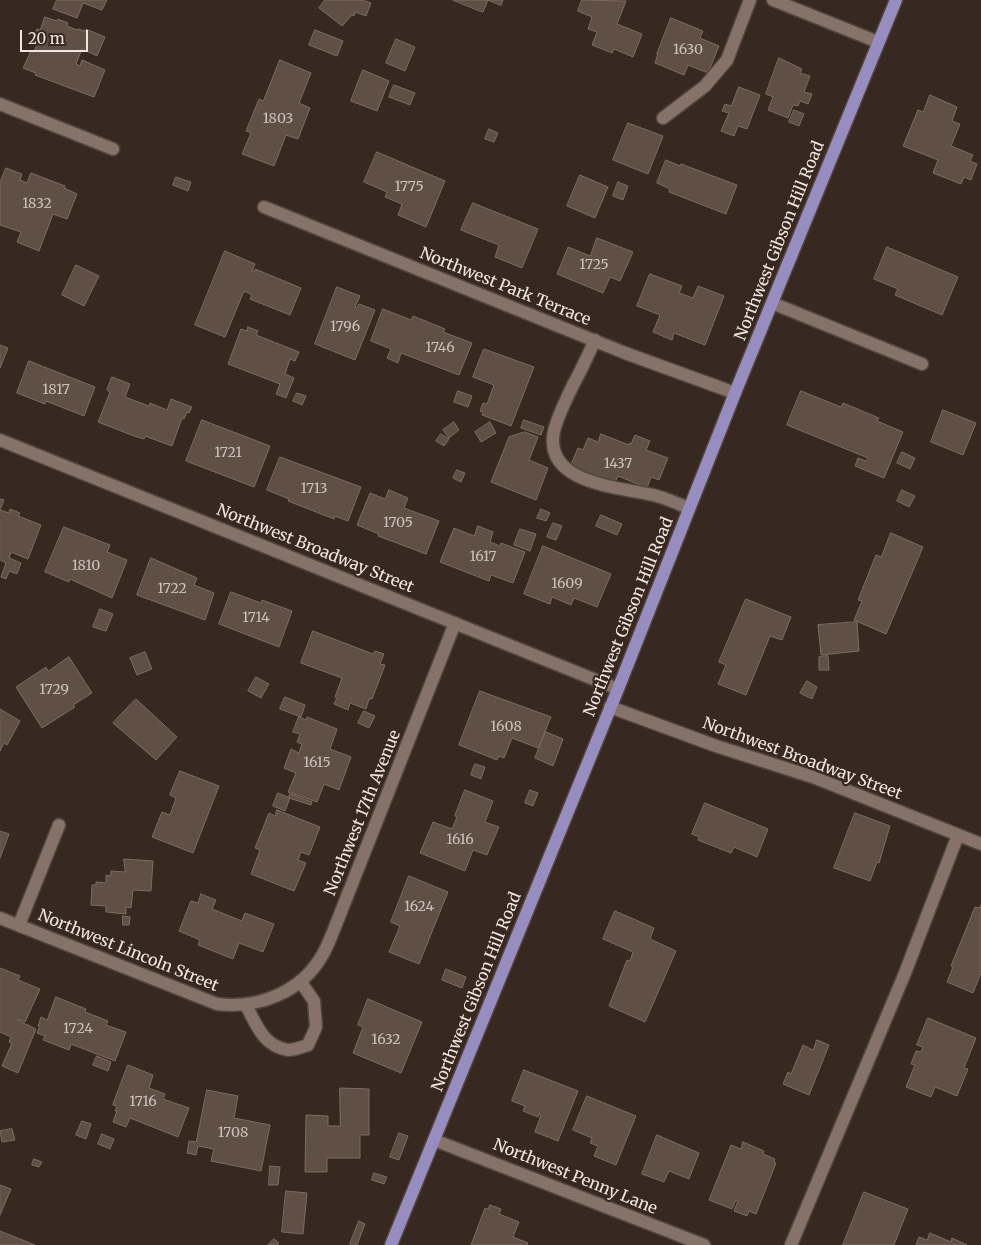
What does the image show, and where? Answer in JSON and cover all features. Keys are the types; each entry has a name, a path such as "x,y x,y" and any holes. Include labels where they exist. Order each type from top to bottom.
{"main road":[{"name":"Northwest Gibson Hill Road","path":"391,1245 896,0"}],"street":[{"path":"663,118 705,86 727,60 750,0"},
{"path":"773,0 878,42"},
{"path":"0,104 114,149"},
{"name":"Northwest Park Terrace","path":"264,207 595,340 735,393"},
{"path":"772,303 922,364"},
{"path":"595,340 561,410 554,432 554,445 558,460 571,473 611,488 656,496 690,508"},
{"name":"Northwest Broadway Street","path":"0,440 618,689"},
{"name":"Northwest 17th Avenue","path":"276,997 289,990 308,974 323,954 455,623"},
{"name":"Northwest Broadway Street","path":"610,707 716,746 813,777 981,844"},
{"path":"19,925 58,826"},
{"path":"791,1245 905,972 958,835"},
{"name":"Northwest Lincoln Street","path":"0,918 217,1004 246,1005 276,997"},
{"path":"246,1005 260,1034 271,1042 289,1050 308,1046 316,1027 314,1001 300,981"},
{"name":"Northwest Penny Lane","path":"434,1140 704,1245"}],"building":[{"path":"57,0 107,0 102,10 83,3 77,18 53,9"},
{"path":"325,0 362,0 371,3 366,16 355,12 354,16 352,15 342,26 319,8"},
{"path":"453,0 488,0 483,12"},
{"path":"488,0 503,0 501,5"},
{"path":"582,0 626,1 617,24 642,34 633,57 614,49 612,53 592,45 597,32 588,29 592,17 578,11"},
{"path":"45,17 68,23 67,26 77,30 85,31 86,29 105,37 97,56 82,49 76,64 80,66 82,60 105,70 94,97 35,75 36,73 23,68 31,51 34,52 38,42 32,40 37,29 40,30"},
{"path":"671,18 703,31 700,38 719,46 708,73 688,65 684,75 655,63"},
{"path":"315,30 343,41 337,56 309,45"},
{"path":"396,39 415,47 405,71 386,63"},
{"path":"779,58 802,69 800,73 810,76 804,92 812,94 808,104 800,101 798,106 793,105 788,118 768,110 773,97 766,94"},
{"path":"280,60 311,73 299,103 310,108 298,139 286,135 274,166 242,154 251,133 246,131 259,99 263,101"},
{"path":"363,70 389,81 377,111 351,101"},
{"path":"394,85 415,93 410,105 389,97"},
{"path":"739,87 760,95 747,129 738,126 734,136 721,131 729,113 722,111 725,104 731,106"},
{"path":"930,95 957,107 952,121 960,124 951,146 973,155 970,161 977,164 971,180 964,177 961,184 933,173 938,160 903,146 918,110 923,112"},
{"path":"794,110 804,114 799,126 789,122"},
{"path":"628,123 663,136 648,174 613,160"},
{"path":"489,129 498,133 494,142 485,139"},
{"path":"377,152 445,181 426,227 398,215 402,204 385,197 387,192 364,182"},
{"path":"666,160 737,185 726,214 669,192 670,189 657,183"},
{"path":"6,168 22,174 20,180 27,183 31,173 65,186 64,188 77,194 67,219 53,214 39,251 17,242 21,232 0,225 0,183"},
{"path":"580,175 608,187 595,218 567,206"},
{"path":"176,177 191,182 188,191 173,185"},
{"path":"618,182 628,186 623,200 613,196"},
{"path":"473,203 538,229 522,268 495,257 499,245 461,230"},
{"path":"597,238 633,252 620,281 610,277 603,293 557,274 568,247 590,256"},
{"path":"887,247 958,277 942,315 895,295 898,289 874,279"},
{"path":"225,251 255,264 252,271 254,272 255,269 301,288 290,315 250,299 252,295 244,291 225,337 195,325"},
{"path":"76,265 99,276 84,306 62,295"},
{"path":"650,274 682,286 679,293 693,298 698,286 724,296 705,345 674,333 672,340 653,332 660,315 637,306"},
{"path":"337,287 360,296 355,307 357,308 359,304 375,310 355,360 315,344"},
{"path":"383,309 411,320 413,316 445,329 443,332 472,343 459,375 401,353 398,363 387,358 391,349 371,341"},
{"path":"248,327 258,331 256,335 299,352 295,361 290,359 285,374 294,378 286,398 276,394 280,384 228,364 241,329 247,331"},
{"path":"0,345 8,348 0,368"},
{"path":"484,349 534,367 511,426 482,415 483,412 480,411 483,403 487,404 494,385 473,377"},
{"path":"29,361 95,387 84,416 46,401 45,404 17,393"},
{"path":"112,377 130,384 125,397 149,406 150,403 167,410 171,399 192,407 184,419 182,418 172,446 145,436 144,439 134,436 98,422 110,392 107,390"},
{"path":"458,391 472,396 468,407 454,402"},
{"path":"801,391 841,407 843,403 879,418 877,421 903,432 884,478 855,466 858,458 866,461 868,458 787,425"},
{"path":"297,393 306,396 302,405 293,401"},
{"path":"943,410 976,423 963,455 931,442"},
{"path":"202,420 270,446 254,487 186,461"},
{"path":"524,420 544,427 541,435 521,428"},
{"path":"454,422 459,430 449,438 443,430"},
{"path":"490,422 496,433 481,442 475,432"},
{"path":"525,432 538,437 529,460 548,468 536,500 491,482 509,437"},
{"path":"441,434 449,439 444,446 436,441"},
{"path":"601,434 629,445 635,435 650,441 646,450 668,458 659,480 651,477 647,488 618,476 613,487 569,469 578,448 583,450 588,438 598,442"},
{"path":"902,452 915,458 910,469 897,463"},
{"path":"280,457 361,487 348,521 335,516 334,519 288,501 289,499 267,490"},
{"path":"457,470 465,473 461,482 453,478"},
{"path":"389,490 408,498 404,508 439,521 426,554 378,536 379,534 357,525 370,493 385,499"},
{"path":"902,490 915,496 909,507 897,501"},
{"path":"0,499 4,500 0,510"},
{"path":"10,509 20,513 18,516 41,525 28,559 11,552 9,558 21,563 17,574 9,571 6,579 1,577 6,563 0,560 0,510 9,513"},
{"path":"541,509 550,513 546,521 537,518"},
{"path":"601,515 622,524 617,535 596,526"},
{"path":"553,523 562,526 556,540 547,537"},
{"path":"478,526 493,532 490,542 500,546 501,543 525,552 513,583 491,575 489,581 440,562 454,528 474,536"},
{"path":"64,527 110,545 107,552 127,560 112,598 70,579 69,582 45,572"},
{"path":"520,529 536,534 530,551 514,545"},
{"path":"891,533 923,547 886,634 854,620 862,601 858,600 876,555 881,557"},
{"path":"543,546 611,574 597,607 574,598 571,605 552,597 550,604 524,594"},
{"path":"151,558 197,578 194,585 214,593 205,620 137,595"},
{"path":"231,592 261,603 262,600 292,611 279,647 219,624"},
{"path":"746,599 791,617 782,640 770,636 746,695 718,684 726,665 719,662"},
{"path":"100,609 113,614 106,631 93,627"},
{"path":"857,622 859,651 821,655 818,625"},
{"path":"313,631 373,654 375,651 384,654 380,664 385,665 372,699 369,699 366,709 350,703 348,710 334,704 342,678 301,663"},
{"path":"145,652 152,669 137,675 130,658"},
{"path":"828,656 829,670 819,670 819,657"},
{"path":"69,657 92,693 73,705 75,707 42,728 16,687 46,667 48,671"},
{"path":"256,677 269,684 261,698 248,691"},
{"path":"807,681 817,687 812,699 800,693"},
{"path":"480,691 551,717 538,748 512,738 504,758 499,756 497,760 459,745"},
{"path":"285,697 305,705 301,717 280,709"},
{"path":"136,699 177,737 156,760 113,723"},
{"path":"0,709 20,721 7,745 4,743 0,751"},
{"path":"364,711 375,716 369,728 358,723"},
{"path":"299,717 306,720 307,717 337,729 330,749 351,757 339,790 324,784 317,802 288,792 296,773 284,768 291,749 299,753 302,744 297,742 300,734 293,732"},
{"path":"546,732 563,739 553,766 535,758"},
{"path":"475,764 485,767 481,779 471,775"},
{"path":"180,771 219,786 193,853 152,837 162,812 170,815 176,798 170,795"},
{"path":"465,790 493,801 485,822 499,827 487,855 473,850 465,871 420,853 433,822 452,829"},
{"path":"530,790 538,793 533,806 525,803"},
{"path":"278,793 290,798 285,811 273,806"},
{"path":"290,794 312,802 311,805 292,799 289,797"},
{"path":"705,803 768,829 757,857 734,847 731,853 698,840 699,837 692,834"},
{"path":"277,810 320,827 309,855 301,852 298,860 306,863 294,891 251,874 260,850 255,848 269,813 275,816"},
{"path":"855,813 890,826 879,863 877,862 870,881 834,868"},
{"path":"0,831 9,834 0,858"},
{"path":"124,859 153,861 151,891 133,890 131,908 126,907 126,914 106,912 106,906 91,905 92,885 96,885 96,882 106,883 106,875 111,876 111,871 125,872"},
{"path":"409,876 448,892 419,964 389,952 400,926 391,922"},
{"path":"201,894 216,900 212,909 242,921 245,913 274,924 263,952 239,943 233,959 198,945 200,940 179,931 191,901 198,903"},
{"path":"981,905 981,973 973,993 947,982 953,967 951,966 975,907 980,908"},
{"path":"615,911 654,928 650,939 676,951 645,1022 609,1006 627,960 630,961 633,952 603,939"},
{"path":"123,916 130,917 129,925 123,925"},
{"path":"0,968 20,976 18,980 40,989 25,1022 17,1020 36,1029 18,1073 2,1066 12,1043 9,1042 11,1037 0,1032"},
{"path":"446,969 466,977 462,988 442,980"},
{"path":"56,997 86,1009 85,1012 108,1021 106,1025 126,1032 115,1061 71,1044 69,1050 43,1040 45,1036 37,1033 40,1026 38,1026 41,1017 47,1020"},
{"path":"368,999 422,1022 401,1073 353,1053 363,1027 358,1025"},
{"path":"928,1018 976,1038 964,1068 968,1069 957,1096 935,1087 931,1097 906,1087 915,1065 911,1064 916,1051 921,1052 923,1047 917,1045"},
{"path":"817,1040 829,1045 809,1095 783,1084 788,1072 791,1074 803,1045 813,1050"},
{"path":"97,1056 111,1062 108,1071 93,1065"},
{"path":"128,1065 153,1075 149,1088 165,1094 163,1099 189,1108 178,1137 130,1118 126,1127 113,1122 117,1106 113,1105"},
{"path":"524,1070 578,1091 558,1141 535,1132 541,1115 539,1114 538,1117 523,1111 525,1106 512,1101"},
{"path":"340,1088 369,1089 369,1135 360,1135 360,1158 327,1158 327,1172 305,1172 306,1115 328,1116 328,1126 340,1126"},
{"path":"207,1090 238,1096 234,1118 270,1125 261,1171 211,1161 214,1149 198,1146 196,1155 187,1153 189,1141 196,1142"},
{"path":"587,1096 636,1116 616,1165 594,1156 598,1146 590,1143 592,1138 573,1130"},
{"path":"82,1121 91,1124 86,1139 76,1135"},
{"path":"12,1129 15,1140 2,1142 0,1131"},
{"path":"399,1133 408,1136 399,1160 390,1157"},
{"path":"102,1134 114,1139 110,1149 98,1144"},
{"path":"657,1135 699,1153 689,1179 669,1171 664,1182 642,1174"},
{"path":"743,1142 764,1151 763,1154 775,1159 774,1162 776,1163 756,1214 749,1211 747,1216 734,1211 738,1201 736,1200 732,1209 709,1200 731,1145 741,1149"},
{"path":"34,1159 42,1162 39,1167 32,1165"},
{"path":"270,1166 280,1167 278,1185 269,1185"},
{"path":"374,1173 387,1177 384,1184 372,1180"},
{"path":"0,1185 11,1189 0,1215"},
{"path":"286,1191 307,1193 303,1234 282,1232"},
{"path":"864,1192 908,1209 894,1245 843,1245"},
{"path":"490,1205 501,1209 499,1214 519,1222 513,1237 528,1243 527,1245 471,1245 485,1208 488,1209"},
{"path":"359,1221 365,1224 357,1245 352,1245 350,1244"},
{"path":"0,1231 35,1245 0,1245"},
{"path":"930,1233 951,1242 952,1238 967,1245 916,1245 919,1237 927,1240"},
{"path":"274,1239 279,1243 277,1245 268,1245"}]}
